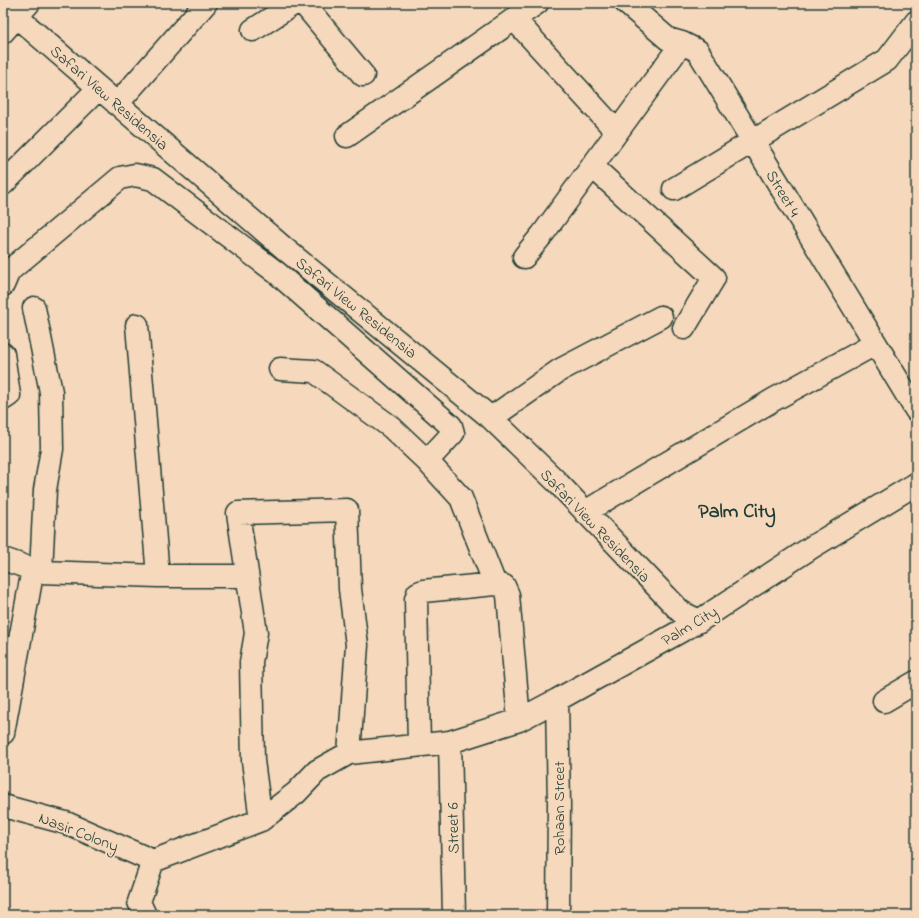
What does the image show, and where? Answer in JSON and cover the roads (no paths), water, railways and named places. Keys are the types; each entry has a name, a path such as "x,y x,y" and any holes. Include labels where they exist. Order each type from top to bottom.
{"street":[{"path":"117,104 206,3"},
{"path":"253,30 295,3"},
{"path":"303,3 363,75"},
{"path":"347,136 538,3"},
{"name":"Street 4","path":"626,3 668,39 682,43 698,51 916,410"},
{"name":"Safari View Residensia","path":"13,14 285,249 490,418 557,482 681,612 699,621"},
{"path":"514,20 617,132"},
{"path":"674,189 887,60 916,22"},
{"path":"524,256 682,43"},
{"path":"3,184 99,88"},
{"path":"592,166 714,278 684,328"},
{"path":"3,285 9,271 120,178 135,175 153,179 277,273 451,426 453,432 427,461"},
{"path":"3,733 37,570 45,490 52,449 51,392 34,308"},
{"path":"490,418 560,370 661,317"},
{"path":"137,325 158,576"},
{"path":"585,512 773,400 875,344"},
{"path":"3,354 9,395 3,399"},
{"path":"280,369 314,371 391,427 427,461 460,498 495,584"},
{"name":"Palm City","path":"348,753 450,742 518,720 699,621 812,546 916,484"},
{"path":"145,915 139,902 153,861 261,820 296,793 317,771 348,753 358,644 350,589 347,510 238,513 256,633 251,662 253,761 261,820"},
{"path":"3,558 37,570 158,576 248,576"},
{"path":"419,745 416,600 418,593 423,591 495,584 504,586 508,595 518,720"},
{"path":"884,701 916,682"},
{"name":"Rohaan Street","path":"557,700 559,804 558,915"},
{"name":"Street 6","path":"450,742 454,915"},
{"name":"Nasir Colony","path":"3,806 66,823 153,861"}],"district":[{"name":"Palm City","path":"737,510"}]}
